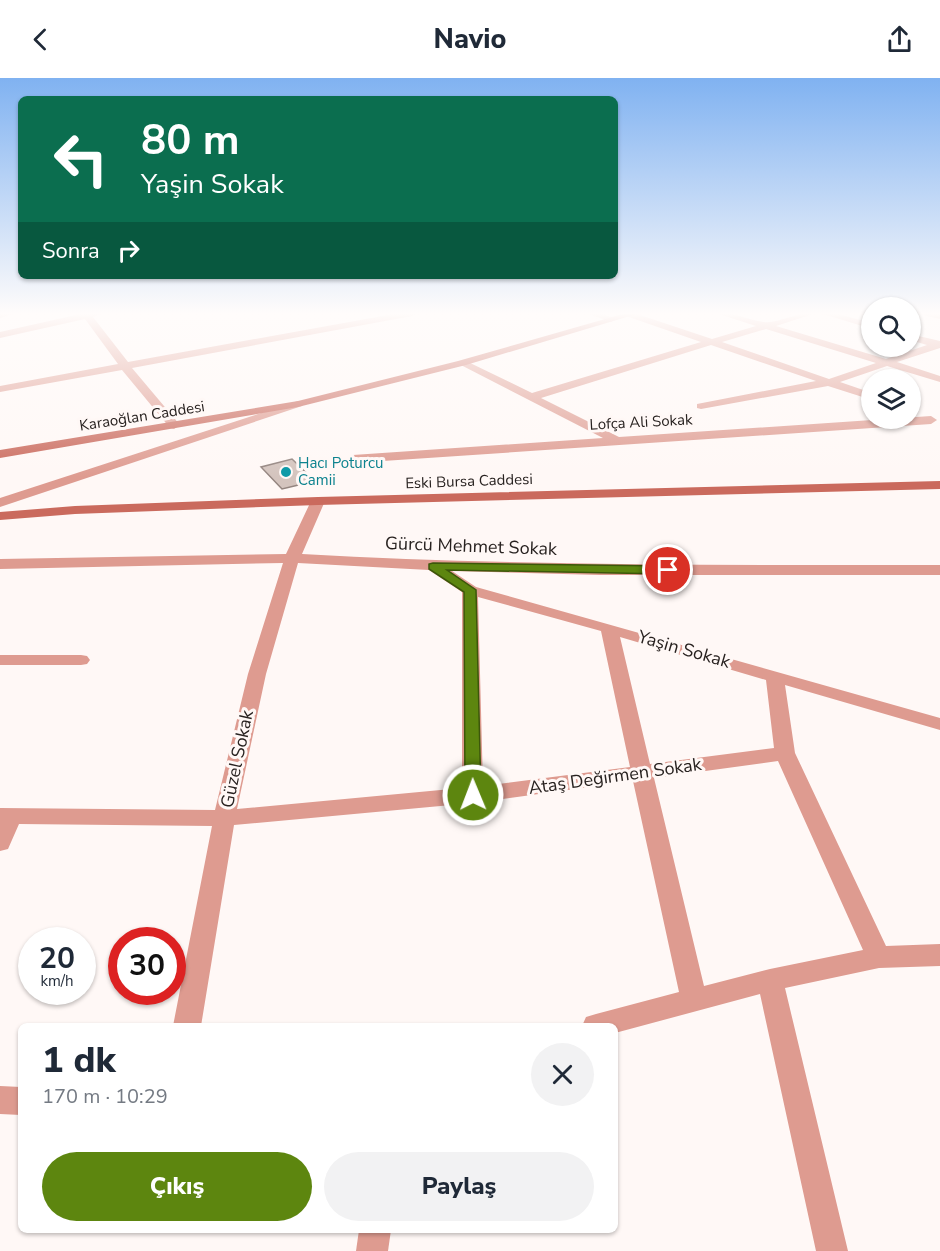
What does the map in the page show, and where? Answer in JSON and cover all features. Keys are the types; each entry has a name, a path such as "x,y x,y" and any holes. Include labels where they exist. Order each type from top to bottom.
{"street":[{"path":"0,389 115,368"},
{"path":"125,368 174,425"},
{"name":"Karaoğlan Caddesi","path":"0,454 298,404 443,368"},
{"path":"472,368 616,439"},
{"path":"532,397 626,368"},
{"path":"789,368 861,393"},
{"path":"701,406 830,382 871,368"},
{"path":"907,368 940,378"},
{"path":"0,503 84,473 298,404"},
{"path":"921,415 936,420"},
{"name":"Lofça Ali Sokak","path":"353,459 616,439 688,437 936,420"},
{"name":"Eski Bursa Caddesi","path":"0,516 75,510 318,501 940,485"},
{"name":"Güzel Sokak","path":"188,1023 224,818 250,695 292,558 318,501"},
{"name":"Gürcü Mehmet Sokak","path":"0,564 292,558 433,566 600,570 940,570"},
{"name":"Yaşin Sokak","path":"433,566 470,590 940,724"},
{"path":"470,590 473,795"},
{"path":"609,628 694,1000"},
{"path":"0,660 81,660"},
{"path":"775,676 785,753 879,957"},
{"name":"Ataş Değirmen Sokak","path":"5,816 224,818 473,795 785,753"},
{"path":"0,843 5,816"},
{"path":"607,1023 770,980 879,957 940,955"},
{"path":"770,980 832,1251"},
{"path":"0,1100 18,1101"},
{"path":"372,1251 375,1233"}],"building":[{"name":"Hacı Poturcu Camii","path":"292,459 315,481 282,489 261,467"}],"place":[{"name":"Hacı Poturcu Camii","path":"286,472"}],"route":[{"path":"473,795 470,590 433,566 668,570"}]}
